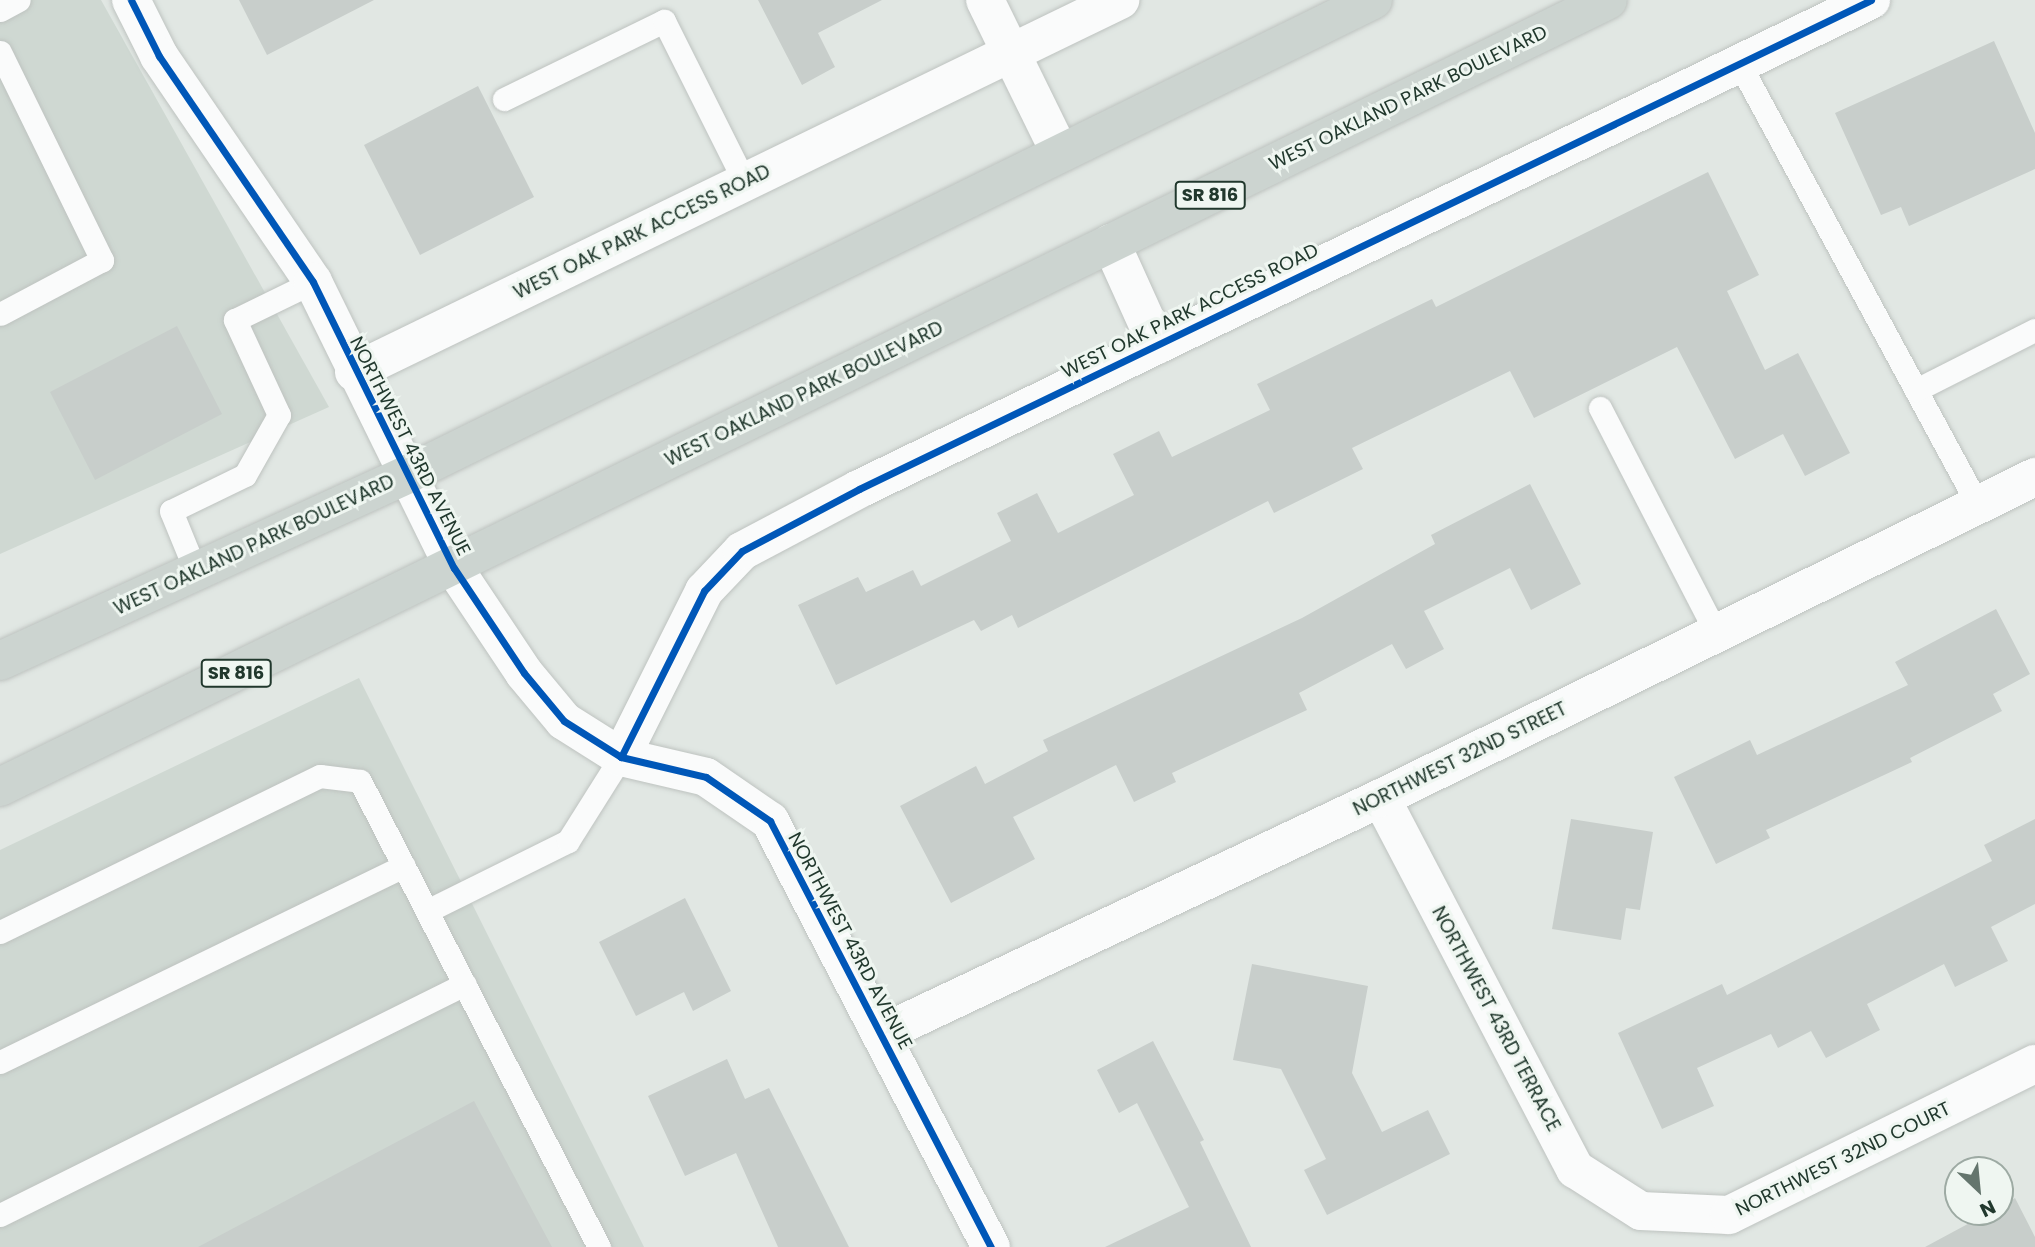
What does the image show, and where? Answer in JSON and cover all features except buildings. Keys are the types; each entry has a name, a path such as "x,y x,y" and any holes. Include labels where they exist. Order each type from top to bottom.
{"main road":[{"name":"WEST OAKLAND PARK BOULEVARD","path":"0,661 408,474 1373,0"},
{"name":"WEST OAKLAND PARK BOULEVARD","path":"0,787 454,568 1608,0"}],"street":[{"name":"NORTHWEST 43RD AVENUE","path":"131,0 159,56 313,282 354,372 454,568 524,673 564,721 621,757 706,777 770,821 991,1247"},
{"path":"985,0 1060,153"},
{"name":"WEST OAK PARK ACCESS ROAD","path":"354,372 1120,0"},
{"name":"WEST OAK PARK ACCESS ROAD","path":"621,757 704,591 742,551 859,488 1871,0"},
{"path":"1111,243 1157,345"},
{"name":"NORTHWEST 32ND STREET","path":"881,1034 1381,798 2035,477"},
{"name":"NORTHWEST 43RD TERRACE","path":"1381,798 1574,1169 1641,1211"},
{"name":"NORTHWEST 32ND COURT","path":"1641,1211 1729,1216 2035,1064"}],"lane":[{"path":"0,10 19,0"},
{"path":"504,99 664,21 745,183"},
{"path":"0,52 102,260 0,314"},
{"path":"1739,63 1978,505"},
{"path":"196,572 171,511 245,475 279,415 236,320 313,282"},
{"path":"1916,390 2035,330"},
{"path":"1601,408 1716,634"},
{"path":"426,911 568,841 621,757"},
{"path":"0,932 320,776 360,782 599,1247"},
{"path":"0,1062 404,866"},
{"path":"0,1215 464,984"}],"shaded area":[{"path":"0,0 101,0 329,407 0,554"},
{"path":"359,678 644,1247 0,1247 0,850"}],"cycle path":[{"path":"131,0 159,56 313,282 454,568 524,673 564,721 621,757 706,777 770,821 991,1247"},
{"path":"621,757 704,591 742,551 859,489 1871,0"}]}
